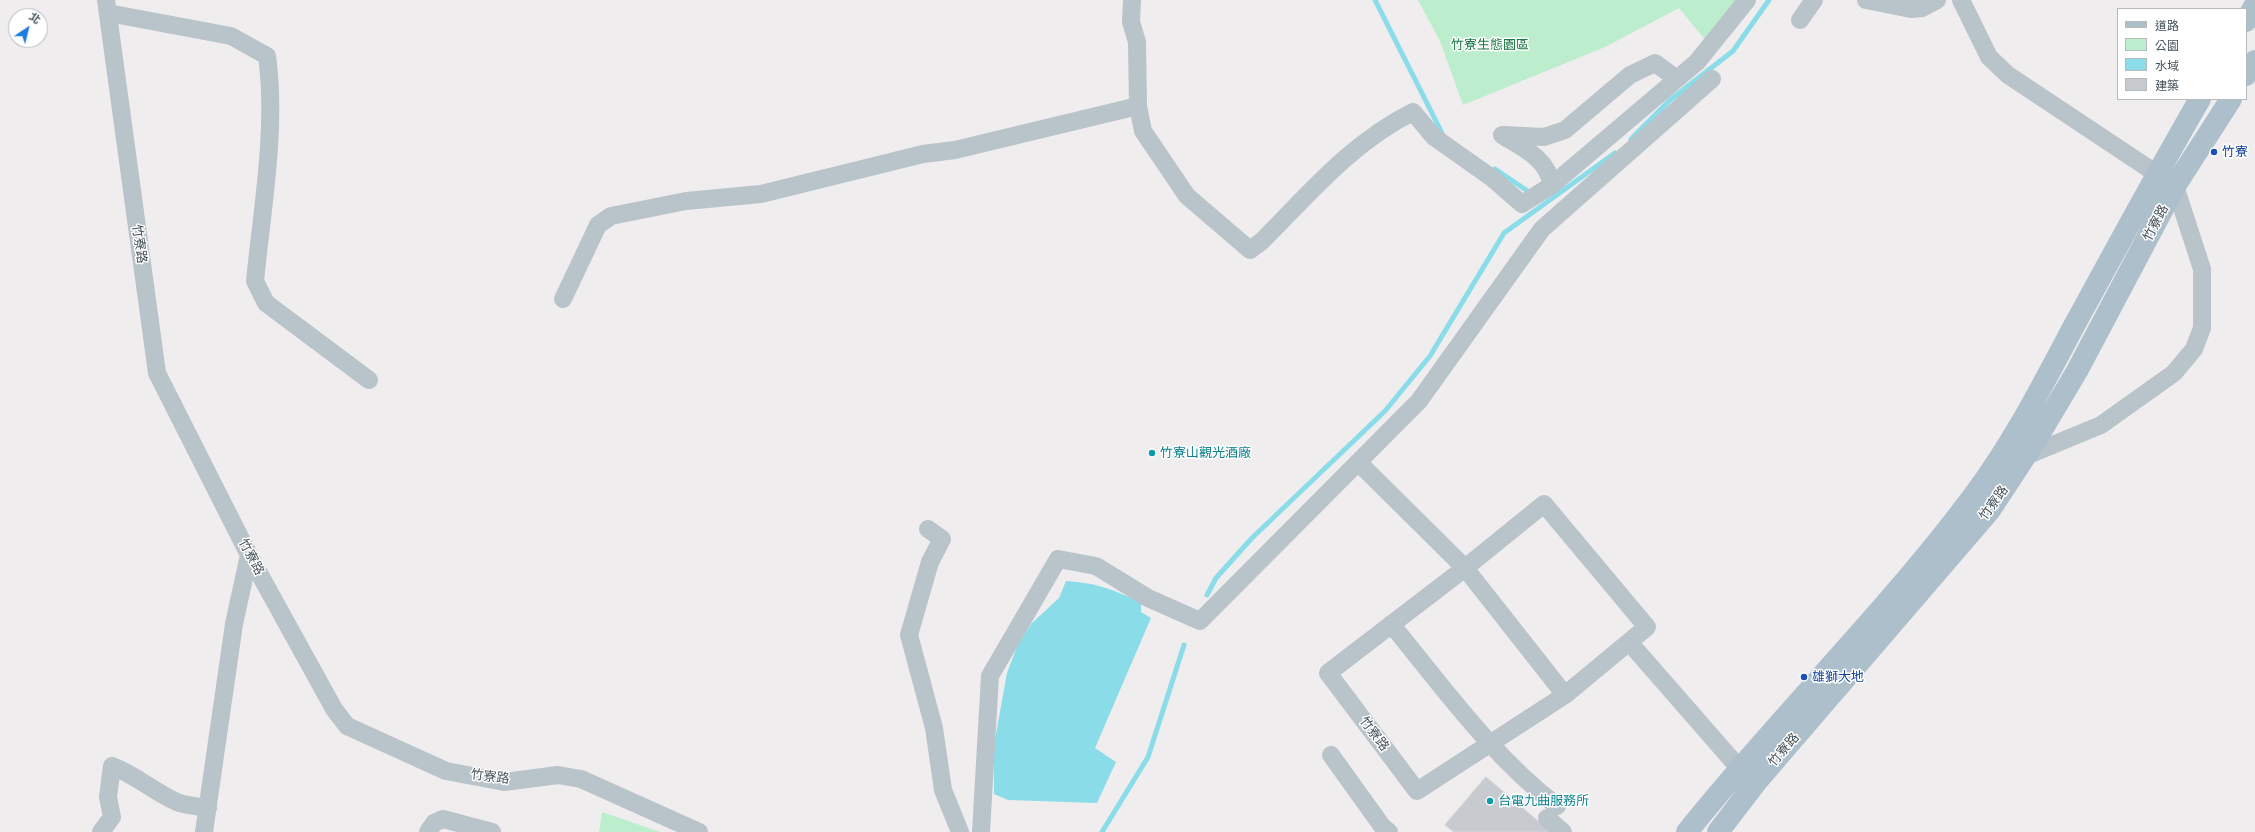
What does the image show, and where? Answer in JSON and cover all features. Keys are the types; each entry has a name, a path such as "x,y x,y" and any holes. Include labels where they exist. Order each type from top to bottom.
{"main road":[{"path":"2247,19 2255,5"},
{"path":"2247,73 2255,61"},
{"name":"竹寮路","path":"1687,832 1739,768 1904,581 1974,495 2014,436 2157,173 2199,100"},
{"name":"竹寮路","path":"1718,832 1757,781 1990,510 2026,456 2077,371 2175,186 2230,100"}],"street":[{"path":"1132,0 1131,22 1137,42 1138,106 1143,132 1187,196 1250,250 1262,241 1348,155 1381,130 1413,112 1434,137 1492,178 1522,204 1552,185 1697,62 1747,0"},
{"path":"1800,20 1814,0"},
{"path":"1866,0 1911,9 1922,8 1937,0"},
{"path":"1961,0 1989,57 2008,75 2175,186 2202,269 2202,328 2194,349 2174,373 2101,425 2026,456"},
{"path":"107,7 231,36 267,56 271,88 270,118 255,281 266,304 369,380"},
{"name":"竹寮路","path":"107,7 157,373 249,555 334,709 347,726 446,771 504,782 558,775 581,779 699,832"},
{"path":"1552,185 1550,173 1534,154 1502,135 1544,136 1565,130 1630,75 1655,63 1677,79"},
{"path":"981,832 990,676 1058,560 1096,566 1148,598 1200,621 1419,401 1542,229 1712,79"},
{"path":"563,299 598,225 611,216 686,200 761,194 923,154 955,150 1138,106"},
{"path":"1358,462 1465,568 1565,695"},
{"name":"竹寮路","path":"1544,504 1647,627 1565,695 1417,791 1328,673 1391,624 1465,568 1544,504"},
{"path":"928,529 942,539 930,562 909,635 934,728 944,790 960,832"},
{"path":"204,832 234,624 249,555"},
{"path":"1391,624 1490,744 1533,787 1552,812 1563,832"},
{"path":"1629,642 1739,768 1757,781"},
{"path":"1331,755 1382,826 1389,832"},
{"path":"102,832 112,817 108,797 112,766 128,772 154,790 179,803 208,808"},
{"path":"428,832 434,823 443,819 492,832"}],"green space":[{"name":"竹寮生態園區","path":"1418,0 1747,0 1706,41 1679,8 1605,47 1463,105 1440,41"},
{"path":"602,812 660,832 599,832"}],"water":[{"path":"1066,581 1087,583 1105,588 1141,602 1141,612 1151,618 1095,748 1116,762 1097,803 1008,800 994,794 994,745 1007,673 1018,644 1032,623 1059,598"}],"building":[{"name":"台電九曲服務所","path":"1486,777 1551,832 1454,832 1445,825"}],"waterway":[{"path":"1375,0 1442,133"},
{"path":"1631,139 1670,100 1733,51 1769,0"},
{"path":"1207,595 1216,578 1252,538 1385,411 1430,356 1504,233 1615,153"},
{"path":"1495,169 1532,194"},
{"path":"1102,832 1148,757 1184,645"}],"place":[{"name":"竹寮","path":"2214,152"},
{"name":"竹寮山觀光酒廠","path":"1152,453"},
{"name":"雄獅大地","path":"1804,677"},
{"name":"台電九曲服務所","path":"1490,801"}]}
